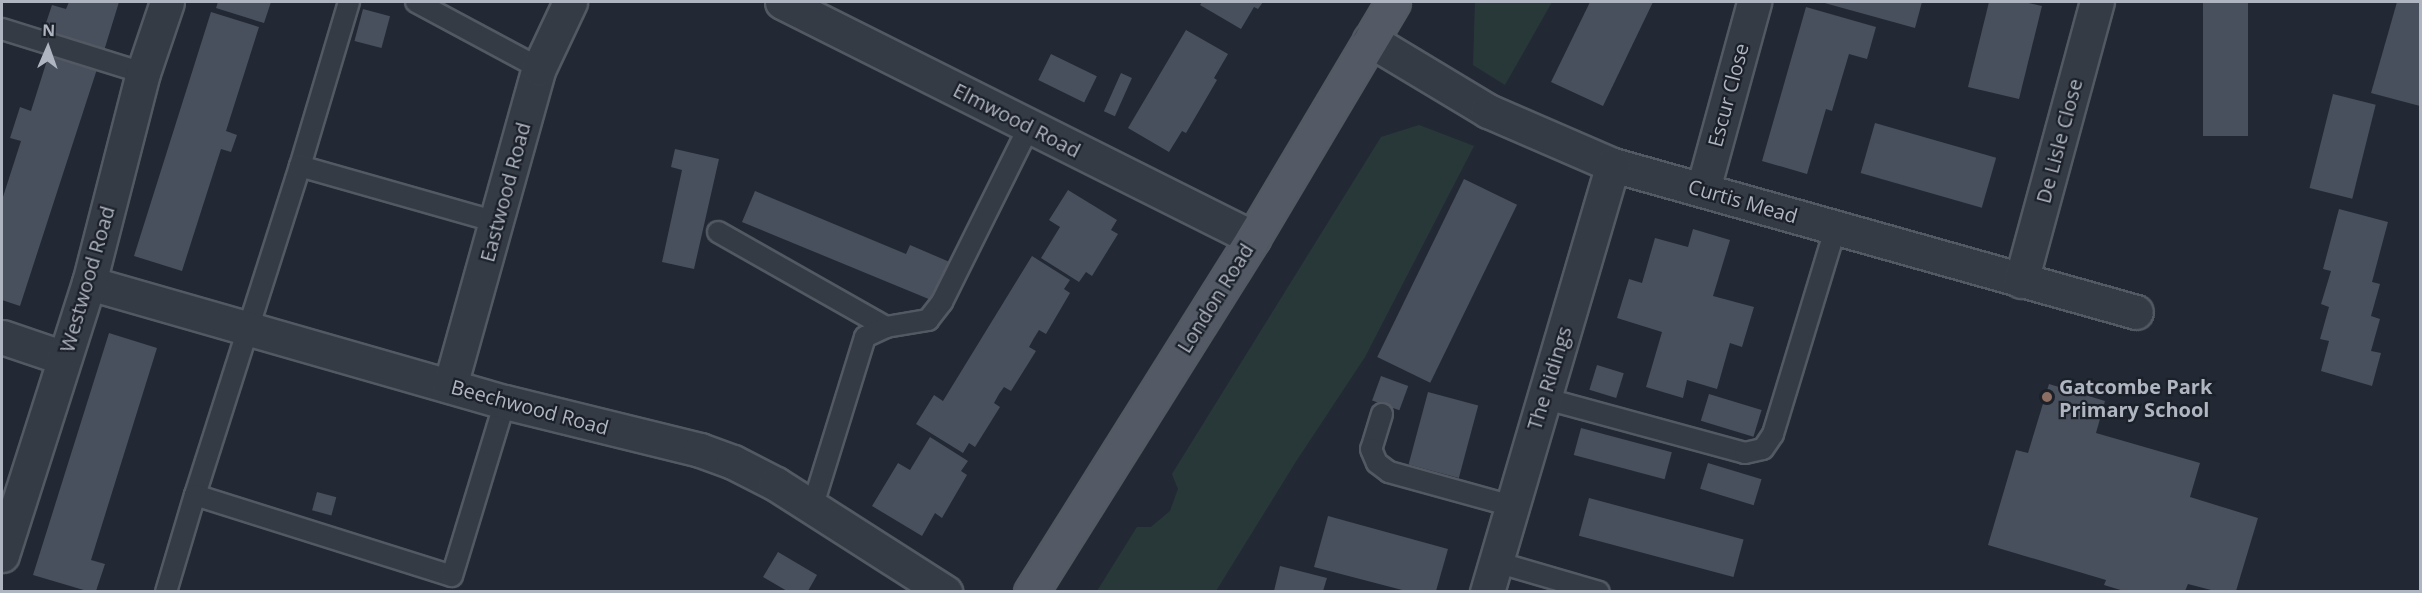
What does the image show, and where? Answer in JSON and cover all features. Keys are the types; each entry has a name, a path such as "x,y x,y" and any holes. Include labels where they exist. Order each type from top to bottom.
{"main road":[{"name":"London Road","path":"1031,591 1253,238 1393,2"}],"street":[{"name":"Westwood Road","path":"2,555 88,283 143,73 166,2"},
{"name":"Eastwood Road","path":"450,386 539,68 570,2"},
{"name":"Elmwood Road","path":"782,2 1253,238"},
{"name":"Escur Close","path":"1703,189 1754,2"},
{"name":"De Lisle Close","path":"2021,281 2097,2"},
{"name":"Curtis Mead","path":"1370,40 1488,111 1613,165 2136,312"},
{"name":"The Ridings","path":"1491,577 1613,165"},
{"name":"Beechwood Road","path":"88,283 504,402 700,450 742,466 813,505 945,591"},
{"path":"2,337 64,358"}],"lane":[{"path":"166,591 247,328 300,166 349,2"},
{"path":"416,2 539,68"},
{"path":"2,29 143,73"},
{"path":"813,505 865,337 886,327 928,320 942,302 1029,127"},
{"path":"300,166 497,222"},
{"path":"1543,398 1745,453 1763,449 1773,434 1836,227"},
{"path":"718,232 886,327"},
{"path":"195,495 449,584 504,402"},
{"path":"1382,414 1371,449 1377,463 1389,472 1512,506"},
{"path":"1491,577 1599,591"}],"shaded area":[{"path":"1475,2 1552,2 1505,85 1473,65"},
{"path":"1419,125 1474,146 1365,357 1295,463 1216,591 1097,591 1137,527 1151,527 1170,511 1178,489 1172,474 1381,137"}],"building":[{"path":"69,2 119,2 103,54 42,35 52,5 66,9"},
{"path":"218,2 271,2 264,23 216,8"},
{"path":"1202,2 1263,2 1258,9 1254,7 1241,29 1200,5"},
{"path":"1590,2 1653,2 1603,106 1551,82"},
{"path":"1821,2 1922,2 1915,28"},
{"path":"1989,2 2024,2 2042,6 2019,99 1968,87"},
{"path":"2203,2 2248,2 2248,136 2203,136"},
{"path":"2397,2 2420,2 2420,106 2371,93"},
{"path":"1806,7 1876,27 1867,59 1849,54 1832,111 1826,109 1807,174 1762,161"},
{"path":"363,9 390,16 382,48 354,41"},
{"path":"211,12 259,27 226,131 237,135 231,152 221,149 182,271 134,256"},
{"path":"1186,30 1228,54 1214,78 1217,80 1186,133 1182,131 1169,152 1128,128"},
{"path":"50,51 98,66 20,306 2,300 2,200 21,141 10,138 20,107 31,111"},
{"path":"1051,54 1097,76 1084,102 1038,80"},
{"path":"1121,73 1132,78 1115,116 1104,111"},
{"path":"2333,94 2376,105 2352,199 2310,188"},
{"path":"1875,123 1996,158 1982,208 1861,173"},
{"path":"675,149 719,159 694,269 662,262 682,170 671,167"},
{"path":"1464,179 1517,205 1430,383 1377,357"},
{"path":"1068,190 1117,220 1111,230 1118,234 1092,276 1086,272 1079,282 1041,258 1060,227 1049,220"},
{"path":"755,191 906,254 910,245 952,263 936,302 742,222"},
{"path":"2339,209 2388,222 2372,282 2380,284 2371,316 2380,319 2371,351 2381,353 2372,386 2321,371 2329,341 2320,339 2329,307 2321,304 2331,271 2323,269"},
{"path":"1693,229 1730,240 1713,296 1754,307 1742,347 1730,343 1717,389 1687,380 1683,398 1646,387 1662,332 1617,318 1629,279 1642,283 1655,238 1688,247"},
{"path":"1032,256 1070,280 1064,289 1070,293 1046,334 1039,330 1034,338 1029,347 1036,351 1011,391 1004,387 999,394 994,403 1000,407 975,447 969,443 963,453 916,424 934,395 943,401"},
{"path":"109,333 157,348 91,560 105,564 96,591 87,591 33,575"},
{"path":"1597,365 1624,373 1616,398 1589,390"},
{"path":"1381,376 1408,386 1399,410 1372,400"},
{"path":"2049,384 2105,401 2096,433 2200,463 2190,497 2258,518 2236,591 2215,591 2188,584 2185,591 2124,591 2104,585 2106,580 1988,545 2016,450 2028,453"},
{"path":"1428,392 1478,405 1459,478 1409,464"},
{"path":"1709,394 1762,410 1753,437 1701,421"},
{"path":"1581,428 1672,452 1665,479 1574,455"},
{"path":"930,437 968,461 961,471 967,475 942,518 935,513 922,536 872,506 898,463 910,470"},
{"path":"1708,463 1762,479 1754,505 1700,489"},
{"path":"317,492 336,497 331,516 312,510"},
{"path":"1589,498 1744,539 1733,577 1579,536"},
{"path":"1328,516 1448,549 1436,591 1406,591 1314,567"},
{"path":"778,552 817,575 808,591 787,591 763,577"},
{"path":"1280,566 1327,578 1323,591 1274,591"}],"place":[{"name":"Gatcombe Park Primary School","path":"2047,397"}]}
